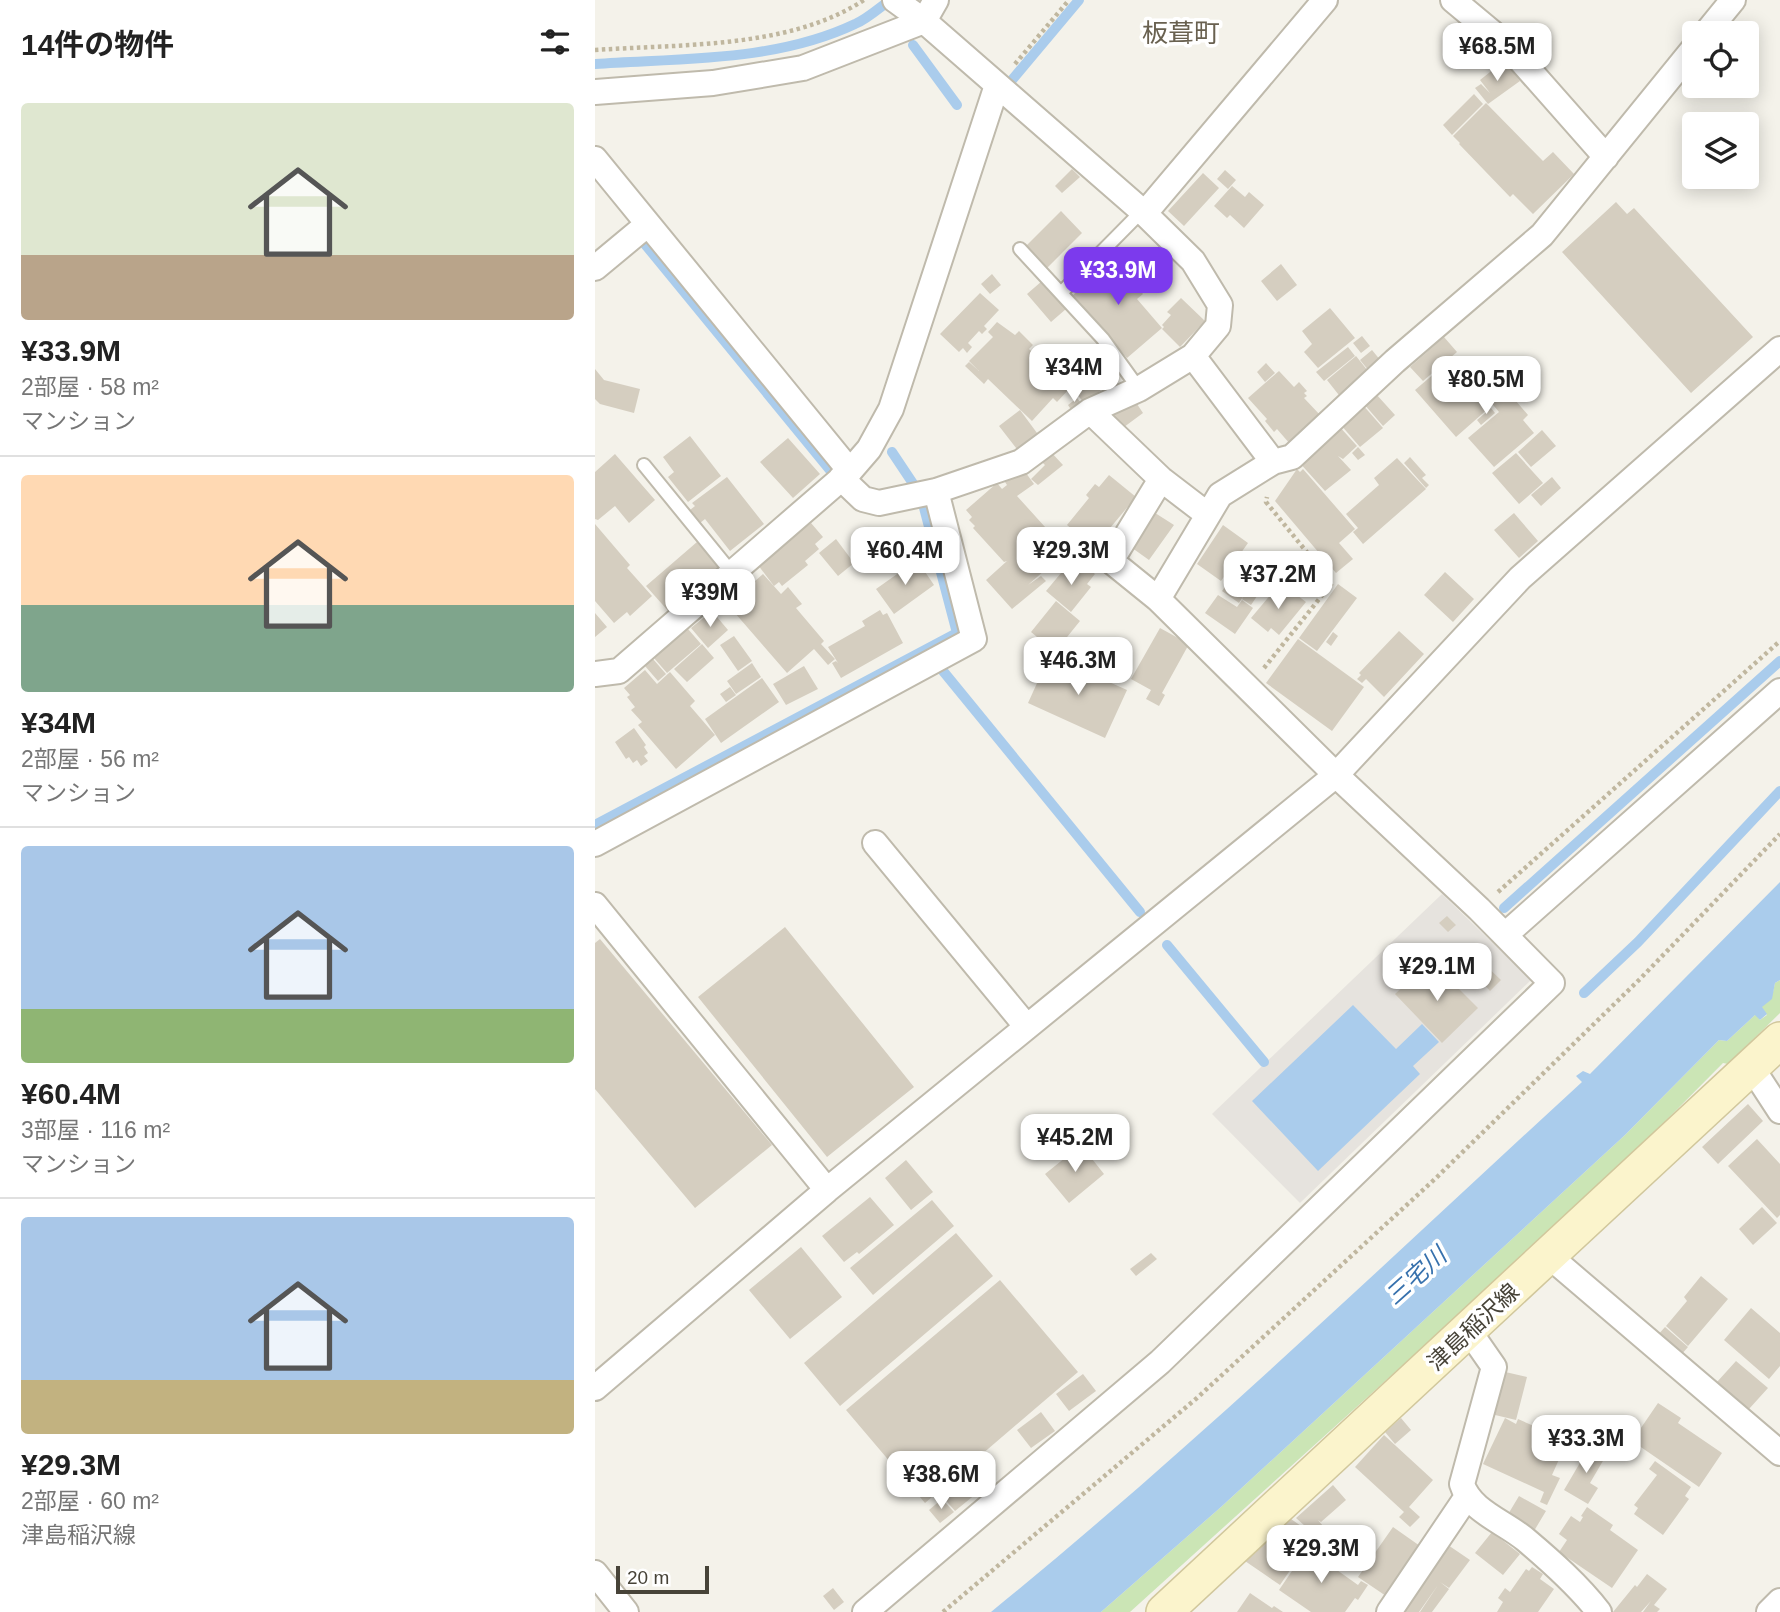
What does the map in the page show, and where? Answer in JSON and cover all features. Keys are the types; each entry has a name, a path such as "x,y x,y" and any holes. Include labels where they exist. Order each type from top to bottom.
{"main road":[{"name":"津島稲沢線","path":"1164,1612 1780,1040"}],"street":[{"path":"1143,212 1325,0"},
{"path":"1453,0 1507,45 1606,157"},
{"path":"1716,21 1733,0"},
{"path":"595,159 846,474 863,499 880,503 936,491 1021,462 1090,411 1139,389 1193,356 1218,326 1220,305 1193,261 1143,212 997,85 930,10 899,3"},
{"path":"595,92 713,83 803,68 930,10"},
{"path":"1159,598 1220,495 1273,462 1292,457 1395,361 1542,235 1682,63"},
{"path":"595,674 618,671 846,474 869,449 891,410 997,85"},
{"path":"595,268 648,224"},
{"path":"595,1388 827,1190 1336,775 1520,578 1780,349"},
{"path":"1193,356 1273,462"},
{"path":"1090,411 1161,478 1208,515"},
{"path":"865,1612 1160,1362 1552,983 1479,909 1336,775 1159,598 1111,561 1161,478"},
{"path":"595,844 974,639 936,491"},
{"path":"1505,935 1780,691"},
{"path":"875,843 1027,1027"},
{"path":"595,905 827,1190"},
{"path":"1752,1068 1780,1111"},
{"path":"1549,1256 1780,1453"},
{"path":"1469,1331 1494,1367 1462,1484 1466,1498 1524,1538 1582,1590 1599,1612"},
{"path":"1389,1612 1466,1498"},
{"path":"595,1573 626,1612"},
{"path":"1769,1612 1780,1601"}],"lane":[{"path":"1061,293 1143,212"},
{"path":"1020,249 1103,340 1139,389"},
{"path":"644,465 732,573"}],"path":[{"path":"595,50 775,35 815,23 864,0"},
{"path":"997,85 1069,0"},
{"path":"1248,688 1332,583 1266,502 1273,462"},
{"path":"1479,909 1780,641"},
{"path":"943,1612 1196,1398 1426,1187 1640,979 1780,834"}],"shaded area":[{"path":"1442,894 1531,980 1300,1203 1212,1114"}],"green space":[{"path":"1780,980 1780,1013 1728,1064 1723,1063 1604,1183 1130,1612 1101,1612 1221,1507 1625,1135 1719,1040 1727,1041 1756,1014 1760,1020 1767,1015 1761,1007 1773,992 1775,983"}],"water":[{"name":"三宅川","path":"1780,882 1780,980 1775,983 1772,999 1762,1007 1767,1014 1760,1020 1755,1015 1727,1041 1719,1040 1625,1135 1221,1507 1101,1612 991,1612 1217,1418 1582,1082 1576,1076 1583,1071 1590,1074"},
{"path":"1353,1005 1396,1049 1422,1024 1439,1042 1413,1066 1420,1074 1318,1171 1252,1101"}],"building":[{"path":"1504,61 1520,81 1488,104 1475,88 1481,84 1490,93 1480,80"},
{"path":"1474,94 1483,104 1452,135 1443,125"},
{"path":"1486,103 1543,161 1553,152 1574,174 1533,214 1513,194 1510,197 1453,136"},
{"path":"1072,169 1080,177 1062,193 1055,186"},
{"path":"1225,170 1236,180 1228,189 1217,179"},
{"path":"1203,173 1219,188 1184,226 1168,211"},
{"path":"1232,186 1245,197 1249,192 1264,205 1244,228 1230,215 1227,218 1214,206"},
{"path":"1616,202 1627,214 1634,208 1753,337 1691,393 1562,252"},
{"path":"1061,211 1082,233 1046,269 1025,247"},
{"path":"1117,251 1131,267 1119,278 1123,283 1129,278 1143,294 1137,299 1162,328 1127,358 1073,295 1104,268 1101,265"},
{"path":"1281,264 1297,285 1277,301 1261,281"},
{"path":"992,274 1001,285 990,294 981,284"},
{"path":"1042,281 1066,309 1051,322 1027,294"},
{"path":"980,293 999,310 984,326 987,329 982,334 979,331 968,343 972,347 967,353 963,348 959,352 940,334"},
{"path":"1181,298 1205,321 1180,347 1162,329 1162,325 1171,315 1167,312"},
{"path":"1330,308 1355,338 1318,368 1304,352 1312,344 1302,331"},
{"path":"997,322 1015,335 1019,331 1033,345 1029,349 1070,388 1057,402 1053,398 1032,421 988,379 984,384 965,366 969,362 979,371 969,361 993,337 988,332"},
{"path":"1362,336 1370,346 1361,353 1353,343"},
{"path":"1444,337 1457,352 1423,381 1410,367"},
{"path":"1348,347 1355,356 1324,381 1316,372"},
{"path":"1099,350 1118,370 1112,375 1115,378 1085,404 1065,380"},
{"path":"1372,350 1381,361 1369,371 1360,360"},
{"path":"1356,356 1372,376 1342,399 1327,380"},
{"path":"1449,361 1490,407 1456,437 1415,390"},
{"path":"1266,363 1275,373 1265,382 1257,372"},
{"path":"595,369 604,380 640,389 634,413 600,404 595,399"},
{"path":"1279,371 1294,387 1299,382 1307,391 1304,398 1321,416 1290,444 1277,429 1274,432 1265,421 1267,419 1248,398"},
{"path":"1504,387 1528,415 1523,420 1534,433 1494,467 1468,438 1499,412 1489,400"},
{"path":"1376,394 1395,415 1383,426 1364,404"},
{"path":"1077,398 1081,403 1072,411 1068,405"},
{"path":"1133,398 1143,413 1120,430 1103,414"},
{"path":"1362,404 1383,428 1360,447 1340,424"},
{"path":"1491,408 1495,413 1481,425 1477,420"},
{"path":"1020,410 1040,437 1020,453 999,426"},
{"path":"1339,426 1357,446 1343,459 1338,456 1351,470 1325,491 1298,461"},
{"path":"1542,430 1556,446 1531,467 1518,452"},
{"path":"690,436 721,476 688,502 668,477 674,472 663,457"},
{"path":"788,438 820,474 793,498 760,462"},
{"path":"1358,447 1365,455 1358,460 1352,453"},
{"path":"1050,451 1063,465 1038,485 1031,479 1045,465 1040,460"},
{"path":"1516,453 1543,483 1519,504 1492,473"},
{"path":"615,454 655,500 629,523 615,506 598,520 595,519 595,472"},
{"path":"1410,457 1426,475 1422,478 1429,485 1426,488 1404,463"},
{"path":"1397,458 1426,489 1363,544 1353,532 1358,528 1346,514 1379,485 1374,478"},
{"path":"1023,469 1034,484 1017,496 1055,538 1058,536 1066,546 1077,533 1067,525 1089,498 1086,495 1095,484 1099,487 1109,475 1136,497 1105,534 1111,538 1097,555 1083,543 1058,566 1054,562 1028,585 1041,576 1046,581 1012,609 986,580 1007,561 1004,562 973,528 975,526 969,520 972,517 966,510 997,483 1002,489 1007,485 1005,482"},
{"path":"1297,469 1300,472 1303,469 1355,529 1339,543 1353,559 1336,573 1275,501"},
{"path":"727,477 764,524 730,551 705,519 700,523 690,510 695,506 692,503"},
{"path":"1552,477 1561,488 1541,506 1531,495"},
{"path":"1152,511 1174,525 1149,560 1128,545"},
{"path":"1514,513 1538,541 1519,558 1494,530"},
{"path":"811,523 823,537 815,544 819,549 805,561 808,565 782,586 779,582 774,586 758,565"},
{"path":"595,524 630,565 627,568 652,596 630,616 627,612 614,623 595,601"},
{"path":"1223,525 1248,543 1221,581 1197,564"},
{"path":"836,539 854,563 838,576 819,553"},
{"path":"697,542 721,570 670,613 646,586"},
{"path":"1253,553 1276,568 1251,605 1242,599 1244,595 1239,603 1222,591 1245,558 1248,560"},
{"path":"917,560 934,585 894,614 876,589"},
{"path":"1082,563 1095,574 1087,584 1091,587 1071,612 1046,591 1066,567 1074,573"},
{"path":"1445,572 1474,599 1453,622 1424,595"},
{"path":"763,574 781,594 788,587 802,604 796,608 824,641 821,644 835,659 828,665 814,649 787,673 728,605"},
{"path":"1338,584 1357,598 1317,651 1299,638"},
{"path":"1277,587 1289,596 1293,592 1306,602 1279,635 1271,628 1268,632 1251,618"},
{"path":"1218,595 1237,607 1242,600 1253,608 1235,634 1205,613"},
{"path":"1056,601 1080,621 1055,652 1031,632"},
{"path":"880,610 883,615 887,613 903,643 841,678 832,663 838,663 828,647 865,626 862,621"},
{"path":"712,611 728,630 708,648 691,628"},
{"path":"595,613 607,627 595,637"},
{"path":"1160,628 1189,644 1162,693 1165,695 1159,706 1146,699 1151,690 1131,679"},
{"path":"688,629 701,644 667,673 654,658"},
{"path":"1399,631 1424,654 1384,697 1366,679 1362,683 1357,679 1361,675 1359,673"},
{"path":"1333,632 1338,636 1331,646 1326,642"},
{"path":"734,636 752,661 738,671 720,645"},
{"path":"1298,639 1364,687 1332,731 1266,683"},
{"path":"702,644 714,658 687,682 674,669"},
{"path":"653,659 666,674 658,681 645,666"},
{"path":"1048,659 1071,669 1075,660 1094,669 1091,674 1127,690 1105,738 1028,703"},
{"path":"752,663 761,677 736,694 727,681"},
{"path":"804,666 818,689 786,705 773,684"},
{"path":"645,670 657,684 670,672 695,701 690,706 715,735 676,769 638,725 642,722 631,710 635,707 624,688"},
{"path":"762,678 779,702 721,743 705,719"},
{"path":"730,687 736,695 726,702 720,694"},
{"path":"634,728 646,745 644,747 648,753 644,756 648,761 641,766 637,760 633,763 629,757 626,759 615,742"},
{"path":"1447,916 1456,925 1448,932 1439,923"},
{"path":"785,927 914,1087 827,1157 698,997"},
{"path":"600,939 772,1145 695,1208 595,1089 595,943"},
{"path":"1481,961 1501,980 1490,991 1471,970"},
{"path":"1445,967 1461,985 1458,988 1478,1008 1442,1043 1395,994 1420,971 1430,982"},
{"path":"1748,1104 1763,1121 1718,1164 1702,1147"},
{"path":"1757,1139 1780,1164 1780,1215 1777,1218 1728,1166"},
{"path":"1081,1145 1104,1174 1069,1203 1045,1174"},
{"path":"906,1160 933,1192 911,1210 885,1178"},
{"path":"870,1197 894,1225 859,1254 857,1252 844,1262 822,1236"},
{"path":"932,1200 954,1226 873,1295 850,1268"},
{"path":"1762,1207 1777,1223 1753,1245 1739,1229"},
{"path":"956,1233 993,1276 840,1406 804,1363"},
{"path":"801,1247 842,1297 790,1339 749,1290"},
{"path":"1151,1253 1157,1259 1136,1276 1130,1269"},
{"path":"1701,1276 1728,1299 1688,1346 1666,1326 1687,1301 1684,1297"},
{"path":"1000,1280 1078,1372 925,1503 846,1410"},
{"path":"1751,1308 1780,1333 1780,1366 1769,1379 1724,1340"},
{"path":"1665,1327 1688,1347 1680,1356 1657,1336"},
{"path":"1736,1361 1768,1388 1749,1409 1717,1382"},
{"path":"1501,1371 1527,1377 1516,1420 1491,1414"},
{"path":"1083,1374 1096,1391 1069,1411 1056,1394"},
{"path":"1658,1403 1681,1418 1678,1423 1722,1453 1699,1487 1632,1441"},
{"path":"1041,1412 1055,1431 1031,1448 1017,1430"},
{"path":"1401,1418 1411,1430 1395,1444 1385,1432"},
{"path":"1505,1418 1516,1424 1518,1419 1536,1427 1533,1432 1565,1446 1552,1475 1560,1478 1547,1505 1540,1502 1544,1492 1483,1464"},
{"path":"1384,1435 1433,1480 1409,1507 1420,1517 1410,1527 1399,1517 1404,1512 1355,1467"},
{"path":"1591,1444 1607,1454 1590,1483 1598,1488 1588,1504 1564,1490"},
{"path":"1655,1461 1691,1487 1685,1496 1689,1499 1663,1535 1634,1514 1638,1508 1634,1505 1657,1475 1649,1469"},
{"path":"980,1465 993,1480 955,1511 942,1496"},
{"path":"1333,1485 1346,1500 1321,1522 1318,1520 1323,1526 1314,1534 1296,1518"},
{"path":"1519,1496 1546,1511 1534,1531 1507,1516"},
{"path":"942,1499 954,1512 940,1523 929,1510"},
{"path":"1587,1507 1613,1525 1610,1530 1638,1550 1612,1588 1559,1552 1567,1540 1559,1534 1571,1516 1580,1522"},
{"path":"1291,1519 1314,1535 1280,1585 1245,1561"},
{"path":"1393,1527 1420,1546 1386,1596 1358,1577"},
{"path":"1492,1532 1520,1554 1503,1575 1475,1553"},
{"path":"1448,1545 1470,1560 1449,1588 1440,1582 1449,1589 1432,1612 1420,1612 1438,1585 1419,1612 1400,1612"},
{"path":"1309,1546 1331,1557 1327,1563 1358,1585 1361,1581 1368,1585 1358,1600 1355,1598 1345,1612 1311,1612 1279,1590"},
{"path":"1532,1567 1543,1574 1540,1579 1554,1589 1538,1612 1497,1612 1503,1602 1498,1598 1505,1588 1510,1592 1526,1569 1529,1571"},
{"path":"1647,1574 1667,1589 1654,1605 1660,1609 1657,1612 1643,1612 1651,1601 1641,1612 1613,1612 1635,1585 1637,1587"},
{"path":"833,1588 844,1602 834,1610 823,1596"},
{"path":"1250,1593 1272,1608 1274,1606 1283,1612 1237,1612"}],"waterway":[{"path":"595,64 727,56 793,45 855,24 890,0"},
{"path":"1012,80 1079,0"},
{"path":"913,45 957,105"},
{"path":"644,243 830,470"},
{"path":"892,452 914,485"},
{"path":"595,825 957,633 923,504"},
{"path":"1504,908 1780,661"},
{"path":"943,671 1140,912"},
{"path":"1584,993 1638,942 1780,791"},
{"path":"1167,945 1264,1062"}],"district":[{"name":"板葺町","path":"1181,33"}]}
